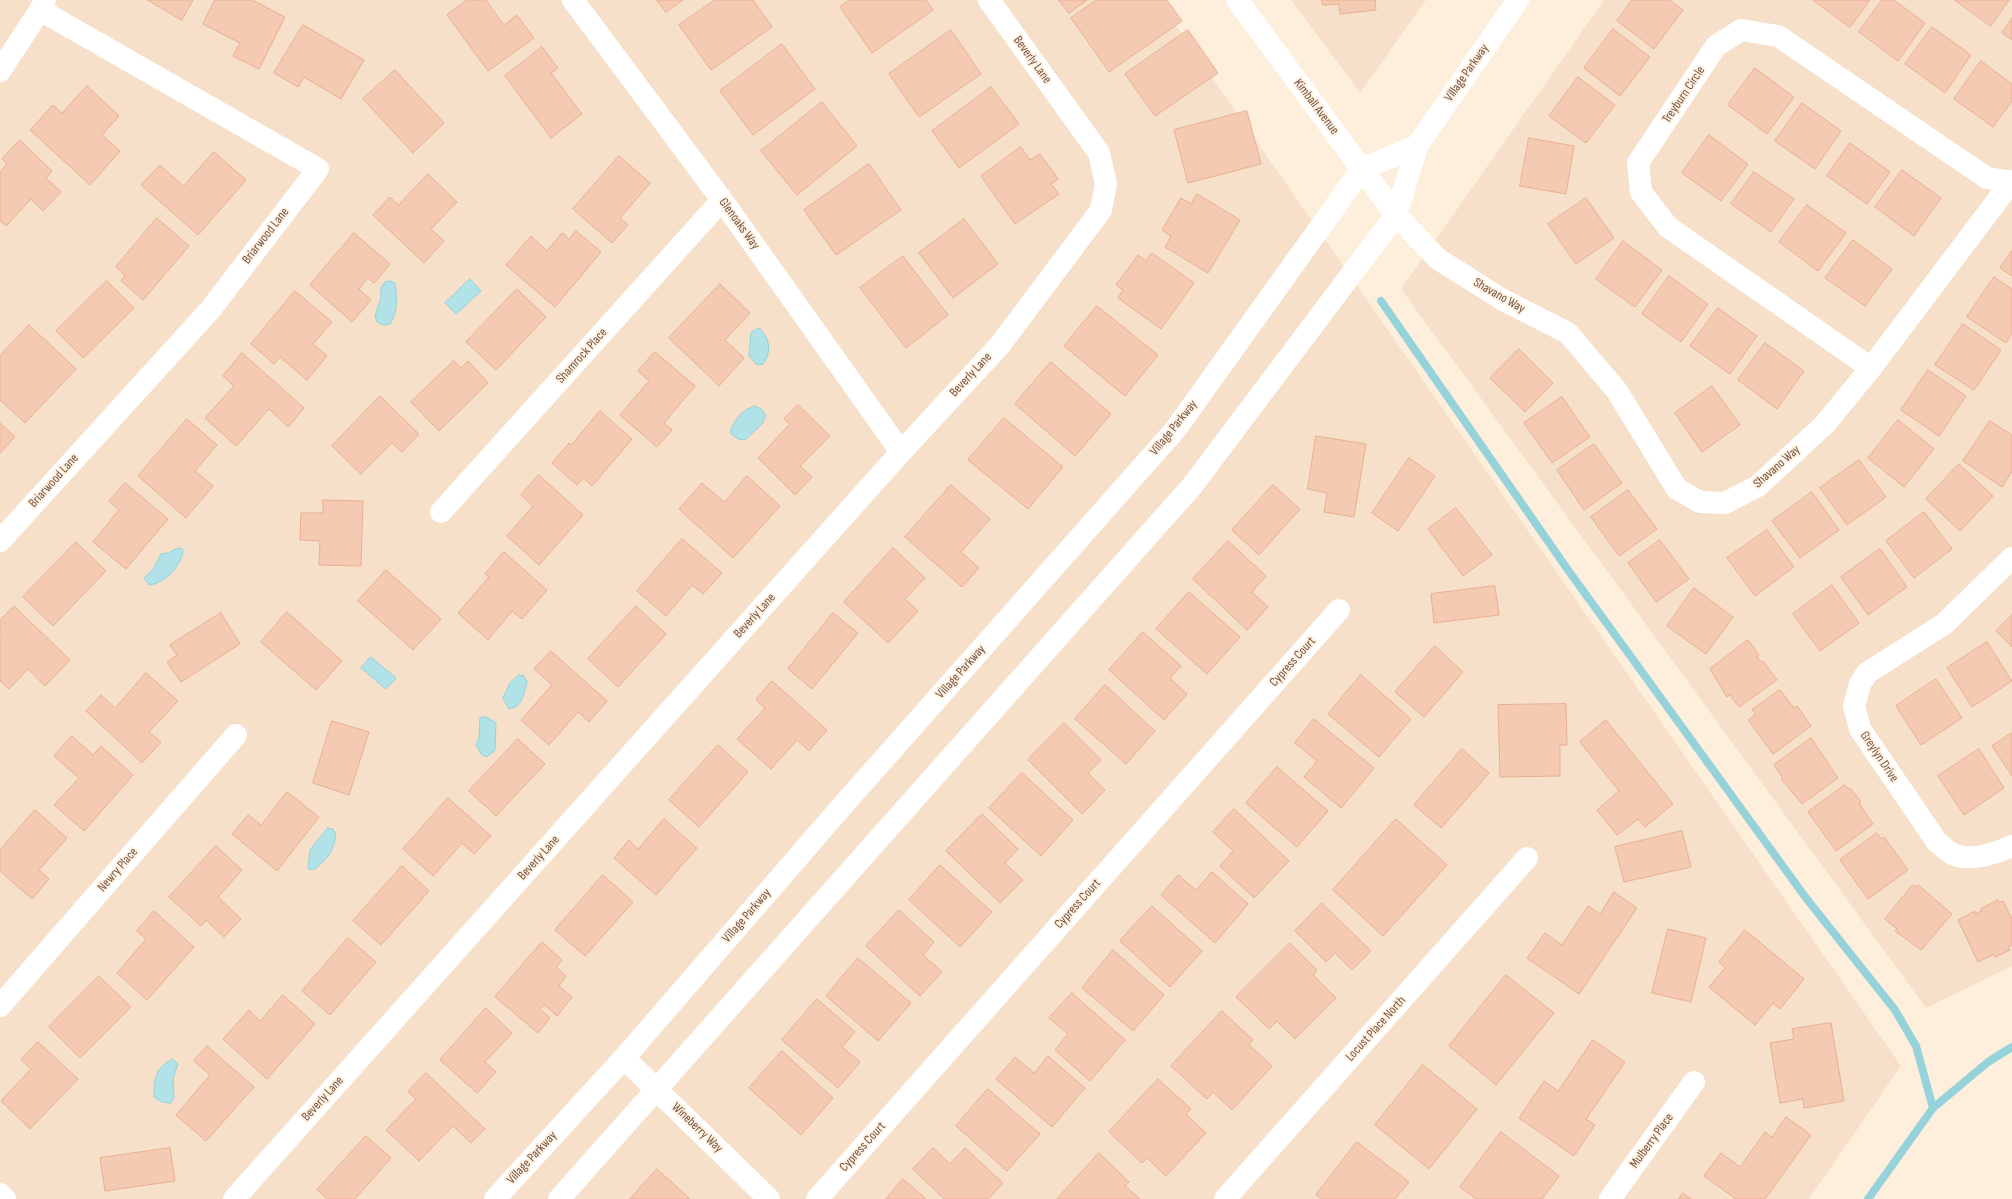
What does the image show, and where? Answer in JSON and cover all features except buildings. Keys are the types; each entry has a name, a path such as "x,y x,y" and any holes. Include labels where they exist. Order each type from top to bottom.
{"street":[{"name":"Glenoaks Way","path":"573,0 722,200 901,452"},
{"name":"Beverly Lane","path":"234,1199 901,452 1000,344 1101,210 1106,184 1099,153 989,0"},
{"name":"Kimball Avenue","path":"1237,0 1396,215"},
{"name":"Village Parkway","path":"559,1199 1192,486 1396,215 1416,146 1518,0"},
{"path":"0,71 42,5"},
{"name":"Briarwood Lane","path":"0,541 210,310 318,169 42,5"},
{"name":"Treyburn Circle","path":"1871,368 1668,227 1641,192 1638,163 1716,46 1741,30 1778,36 1987,178 2012,181"},
{"path":"1362,169 1416,146"},
{"name":"Village Parkway","path":"495,1199 624,1058 844,804 1175,430 1362,169"},
{"name":"Shavano Way","path":"1396,215 1438,259 1503,300 1568,333 1617,391 1677,489 1700,502 1725,503 1758,486 1825,424 1871,368 2012,181"},
{"name":"Shamrock Place","path":"441,512 722,200"},
{"name":"Greylyn Drive","path":"2012,558 1944,624 1867,673 1860,684 1854,706 1860,729 1937,842 1950,853 1965,857 1994,853 2012,846"},
{"name":"Cypress Court","path":"817,1199 1339,610"},
{"name":"Newry Place","path":"0,1006 236,735"},
{"name":"Locust Place North","path":"1225,1199 1527,858"},
{"name":"Wineberry Way","path":"624,1058 769,1199"},
{"name":"Mulberry Place","path":"1610,1199 1694,1082"},
{"path":"0,1194 5,1199"}],"shaded area":[{"path":"0,0 1158,0 1901,1066 1809,1199 0,1199"},
{"path":"1291,0 1426,0 1360,93"},
{"path":"1604,0 2012,0 2012,966 1926,1008 1401,289"}],"water":[{"path":"470,279 481,291 456,314 445,303"},
{"path":"390,281 395,283 396,310 390,324 383,325 377,322 375,316 381,298 381,288 385,282"},
{"path":"759,328 766,336 769,350 763,364 757,365 749,356 751,333"},
{"path":"754,406 761,409 766,415 762,424 745,440 738,439 730,433 734,424 742,413"},
{"path":"178,548 182,549 183,552 175,569 166,578 155,584 149,585 144,578 154,568 161,554 168,553"},
{"path":"371,657 396,678 386,689 361,668"},
{"path":"519,675 524,676 527,682 524,695 514,708 509,709 503,698 510,683"},
{"path":"486,717 496,723 495,750 487,757 482,755 476,745 479,738 480,718"},
{"path":"328,828 333,829 336,834 332,850 324,861 315,869 308,869 310,850"},
{"path":"173,1059 178,1064 173,1079 174,1098 171,1103 162,1102 154,1097 155,1079 162,1066"}],"waterway":[{"path":"1381,301 1568,570 1806,898 1895,1010 1916,1046 1933,1108"},
{"path":"1868,1199 1933,1108 1988,1062 2012,1047"}]}
